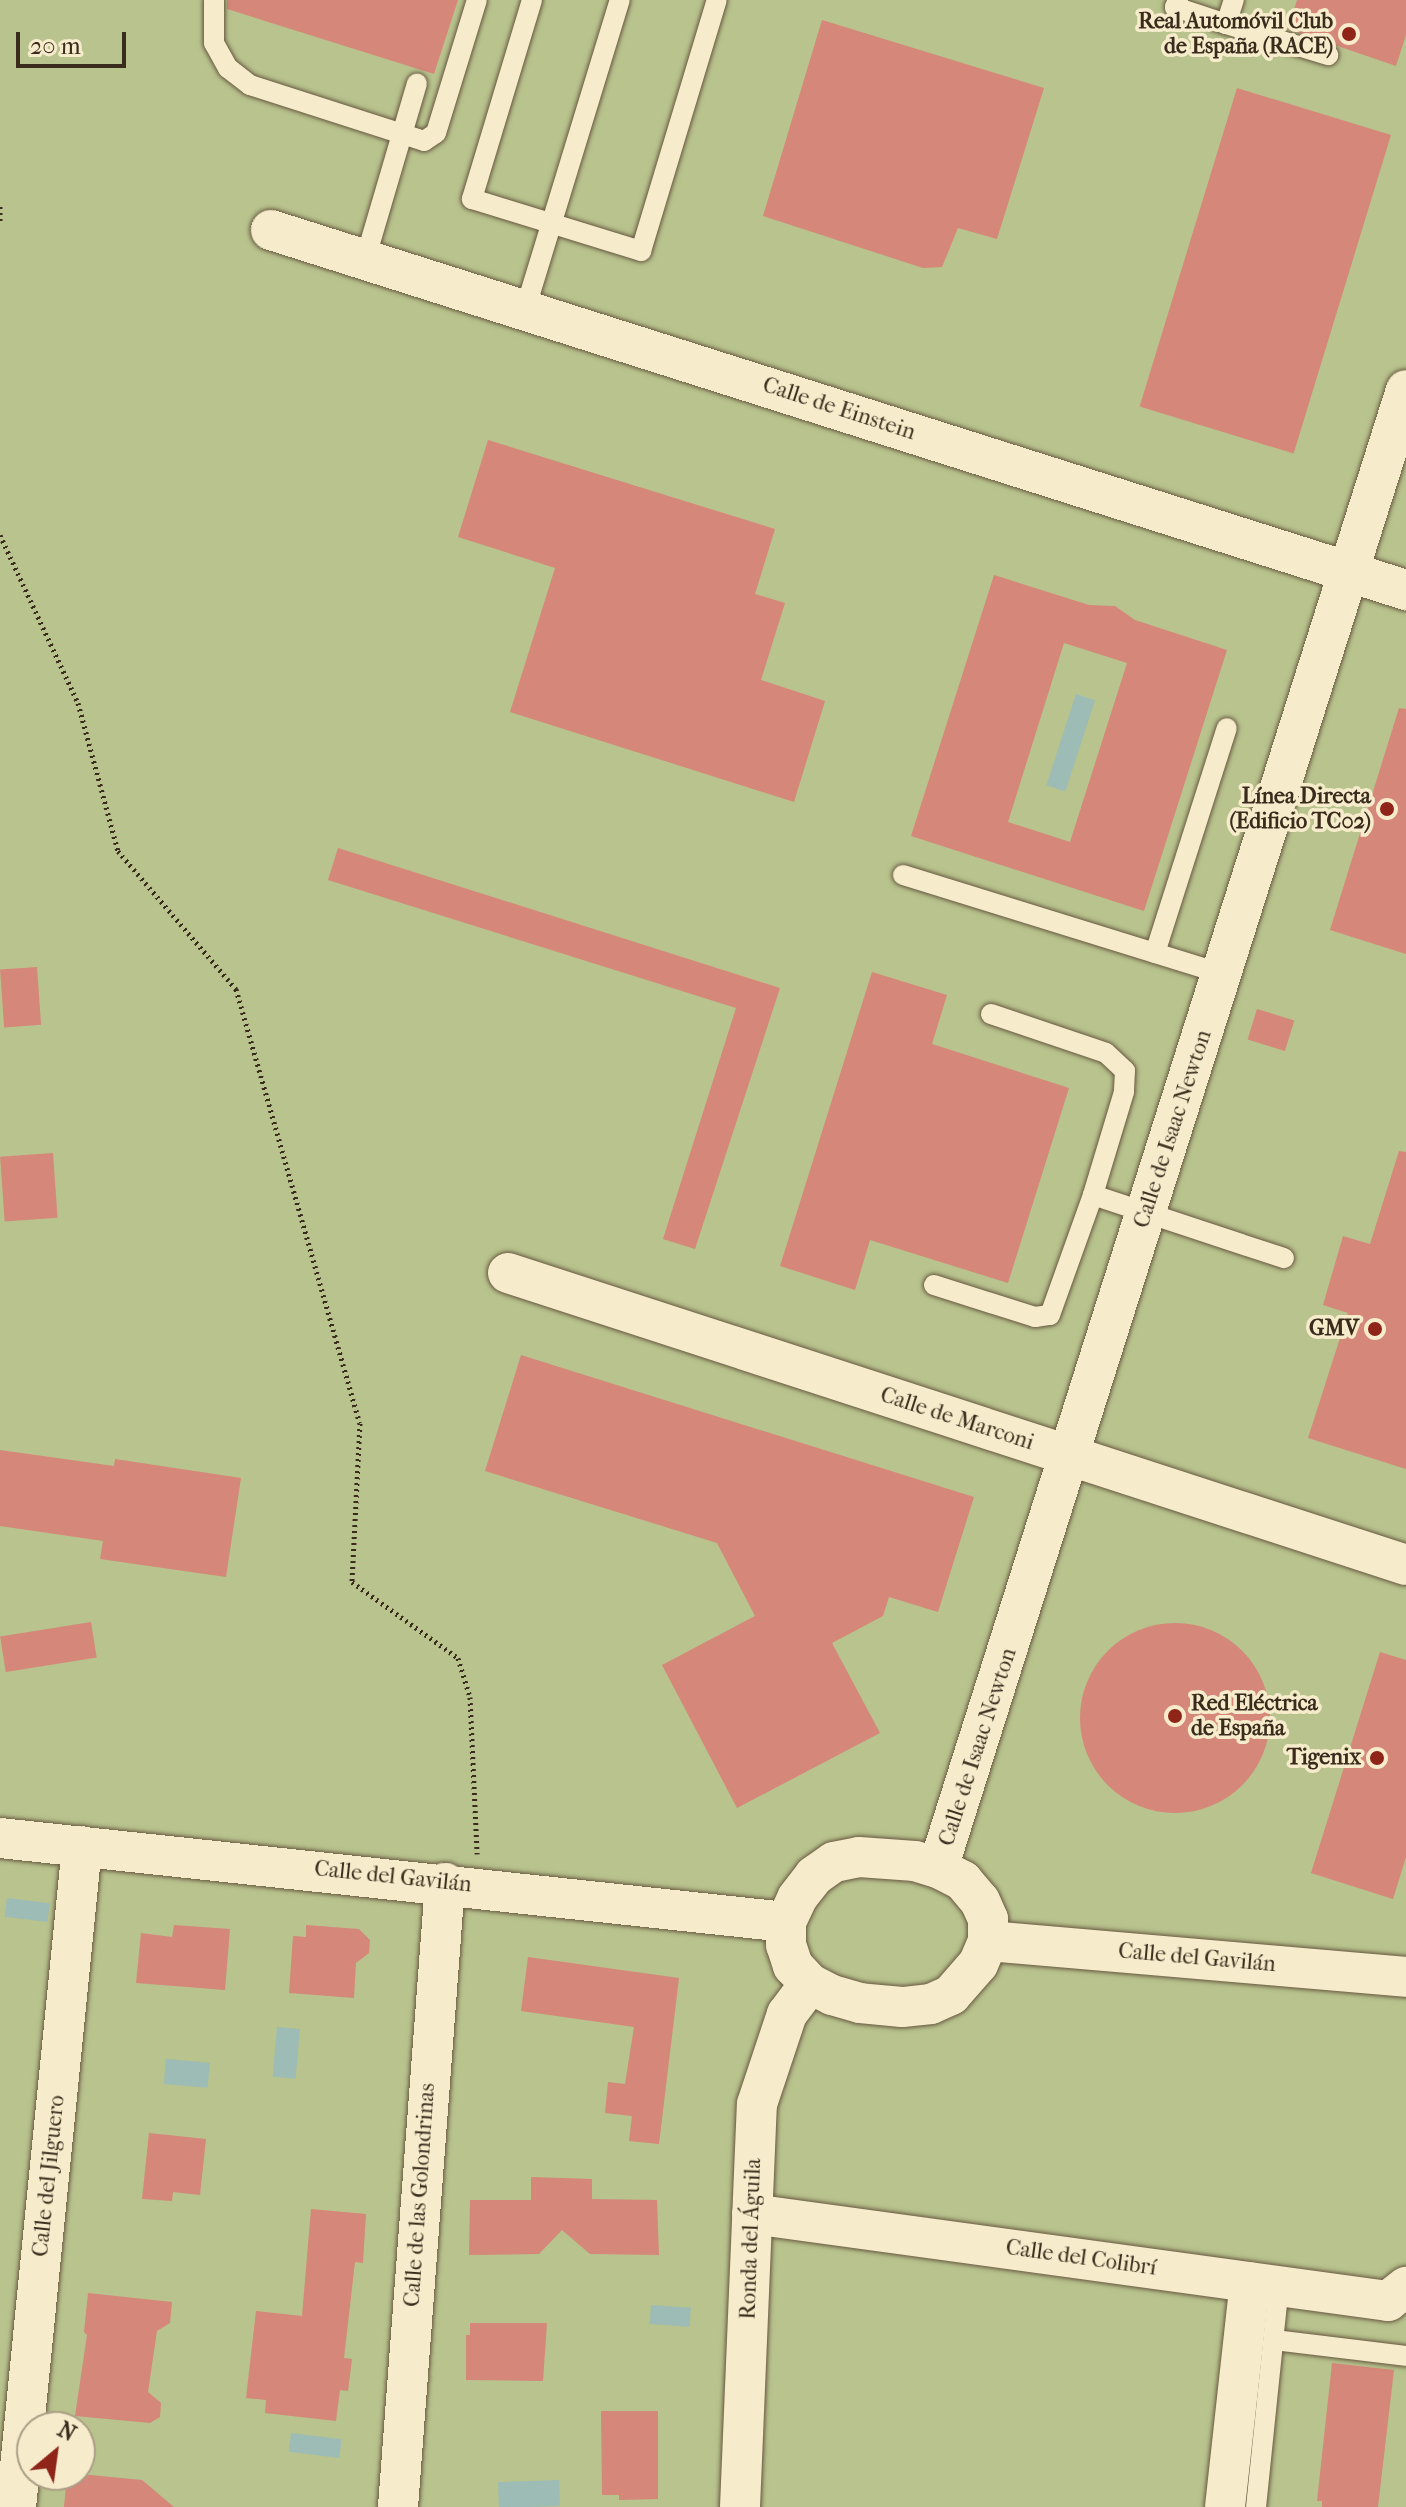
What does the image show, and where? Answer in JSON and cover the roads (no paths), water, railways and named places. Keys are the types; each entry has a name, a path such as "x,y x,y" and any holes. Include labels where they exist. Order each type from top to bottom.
{"street":[{"name":"Calle de Einstein","path":"271,230 1406,590"},
{"name":"Calle de Isaac Newton","path":"938,1868 1406,390"},
{"name":"Calle de Marconi","path":"508,1273 1406,1565"},
{"name":"Calle del Gavilán","path":"0,1838 786,1922"},
{"name":"Calle del Jilguero","path":"16,2507 82,1846"},
{"path":"870,1857 915,1861 938,1868 963,1881 980,1901 988,1919 988,1941 978,1964 951,1995 931,2004 902,2007 860,2003 832,1995 810,1984 793,1966 786,1945 786,1922 814,1876 834,1862 870,1857"},
{"name":"Calle de las Golondrinas","path":"398,2507 462,1885"},
{"name":"Calle del Gavilán","path":"988,1941 1406,1977"},
{"name":"Ronda del Águila","path":"740,2507 757,2104 787,2014 810,1984"},
{"name":"Calle del Colibrí","path":"752,2214 1388,2301 1406,2287"},
{"path":"1225,2507 1264,2284"}],"lane":[{"path":"214,0 214,43 228,68 250,85 424,141 436,133 477,0"},
{"path":"532,0 472,199 641,251 717,0"},
{"path":"525,310 620,0"},
{"path":"1178,0 1175,7 1328,55"},
{"path":"1226,24 1234,0"},
{"path":"365,260 417,83"},
{"path":"1155,953 1227,728"},
{"path":"903,875 1222,974"},
{"path":"934,1285 1035,1317 1050,1315 1093,1195 1124,1092 1125,1071 1106,1053 991,1014"},
{"path":"1093,1195 1284,1258"},
{"path":"1256,2507 1274,2340 1264,2284"},
{"path":"1274,2340 1406,2356"}],"water":[{"path":"1076,694 1095,700 1065,791 1046,785"},
{"path":"7,1898 50,1903 47,1922 5,1917"},
{"path":"277,2027 300,2029 296,2079 273,2077"},
{"path":"166,2059 210,2063 208,2088 164,2084"},
{"path":"651,2305 691,2308 690,2327 650,2324"},
{"path":"291,2433 342,2439 339,2458 289,2452"},
{"path":"559,2480 560,2506 499,2507 498,2482"}],"place":[{"name":"Real Automóvil Club de España (RACE)","path":"1349,34"},
{"name":"Línea Directa (Edificio TC02)","path":"1387,809"},
{"name":"GMV","path":"1375,1329"},
{"name":"Red Eléctrica de España","path":"1175,1716"},
{"name":"Tigenix","path":"1377,1758"}]}
